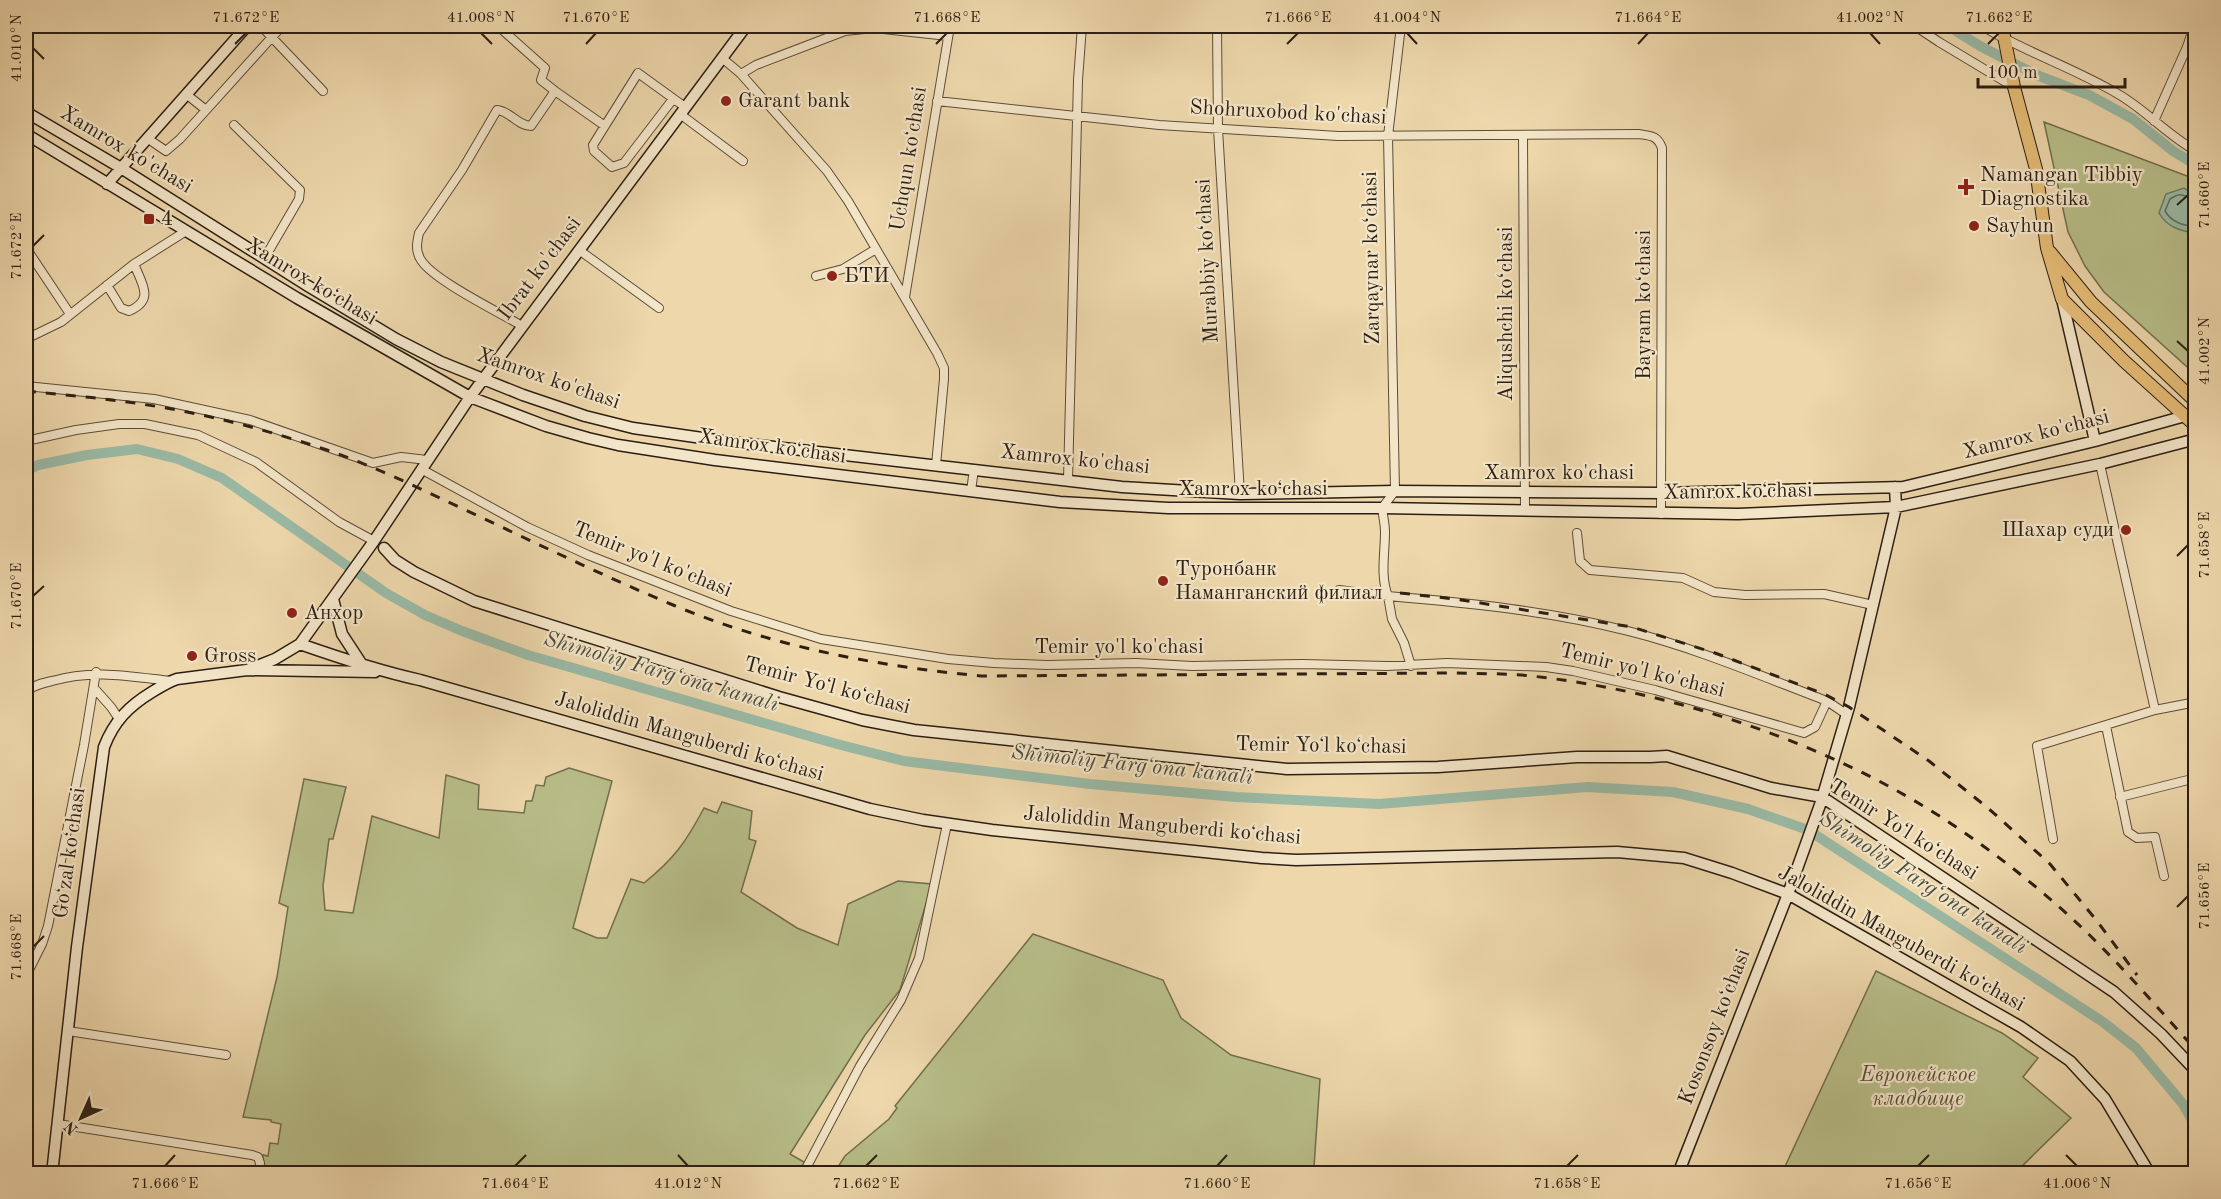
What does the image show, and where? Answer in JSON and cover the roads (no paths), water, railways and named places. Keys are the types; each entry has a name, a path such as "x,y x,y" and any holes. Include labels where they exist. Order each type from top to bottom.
{"main road":[{"path":"107,184 247,26"},
{"name":"Ibrat ko'chasi","path":"300,644 340,589 379,545 424,464 470,397 746,26"},
{"path":"2001,26 2036,169 2047,248 2062,299 2095,441"},
{"name":"Xamrox ko'chasi","path":"26,112 121,168 396,339 441,362 585,416 633,428 723,441 1122,487 1240,494 1395,491 1661,493 1895,487 2190,417"},
{"name":"Xamrox koʻchasi","path":"26,134 297,298 470,397 546,426 618,445 808,472 1060,502 1168,508 1382,508 1738,514 1896,507 2100,464 2196,439"},
{"path":"2047,248 2091,302 2196,402"},
{"path":"2062,299 2124,361 2190,417 2196,426"},
{"name":"Kosonsoy koʻchasi","path":"1678,1173 1788,894 1822,800 1846,714 1896,507 1895,487"},
{"name":"Temir Yoʻl koʻchasi","path":"379,545 395,560 414,572 474,600 779,697 862,720 914,730 1287,769 1428,767 1577,757 1667,756 1771,788 1822,800 2114,992 2161,1034 2196,1071"},
{"path":"333,599 342,634 361,663"},
{"path":"247,670 275,659 300,644"},
{"name":"Jaloliddin Manguberdi koʻchasi","path":"300,644 361,663 381,672 420,680 870,809 947,824 1296,860 1617,852 1684,858 1788,894 2021,1027 2070,1061 2105,1099 2150,1173"},
{"path":"247,670 381,672"},
{"name":"Goʻzal koʻchasi","path":"52,1173 77,947 104,747 110,731 135,702 170,681 247,670"}],"street":[{"path":"261,26 323,91"},
{"path":"147,138 166,151 282,26"},
{"path":"498,26 545,68 541,80 605,126"},
{"name":"Uchqun koʻchasi","path":"904,298 950,26"},
{"path":"1068,480 1082,26"},
{"name":"Murabbiy ko‘chasi","path":"1217,26 1218,129 1240,494"},
{"name":"Zarqaynar ko‘chasi","path":"1395,491 1388,136 1401,26"},
{"path":"1915,26 1939,42 2013,82"},
{"path":"1982,26 2005,45 2116,93 2137,106 2196,151"},
{"path":"2154,121 2187,47 2193,26"},
{"path":"741,74 756,65 845,31 874,28 948,36"},
{"path":"722,58 741,74 827,171 848,201 937,353 944,368 936,465"},
{"path":"673,99 620,166 610,166 594,151 593,145 638,73 673,99 682,111 743,161"},
{"path":"522,326 432,273 420,259 416,244 419,233 462,170 494,112 500,109 524,126 531,126 555,91"},
{"path":"186,94 206,110"},
{"name":"Shohruxobod ko'chasi","path":"937,101 1218,129 1338,136 1638,134"},
{"path":"234,125 300,190 299,199 264,259"},
{"name":"Bayram ko‘chasi","path":"1638,134 1654,136 1660,141 1662,148 1661,514"},
{"name":"Aliqushchi ko‘chasi","path":"1523,135 1525,511"},
{"path":"26,339 61,322 134,264 186,231"},
{"path":"26,248 70,314"},
{"path":"816,276 843,269 876,249"},
{"path":"579,250 659,308"},
{"path":"107,285 121,308 129,311 138,307 145,296 134,264"},
{"path":"26,386 154,399 250,420 373,463 400,457 424,464"},
{"path":"26,441 76,429 119,424 145,424 198,435 256,462 339,522 379,545"},
{"name":"Temir yo'l ko'chasi","path":"424,464 527,526 588,555 731,611 821,639 948,659 994,663 1047,665 1136,663 1192,666 1302,664 1411,666 1485,663 1546,667 1573,670 1655,690 1804,733 1815,727 1827,701"},
{"path":"2100,464 2155,710"},
{"path":"971,491 975,469"},
{"path":"1395,491 1382,508 1385,530 1385,587 1389,596 1392,619 1404,643 1411,666"},
{"path":"1577,533 1580,561 1590,570 1683,578 1714,592 1745,595 1824,594 1873,605"},
{"path":"1339,590 1514,609 1568,617 1629,631 1686,648 1827,701 1846,714"},
{"path":"26,691 31,687 65,677 96,672 170,681"},
{"path":"26,976 48,926 96,672"},
{"path":"94,688 119,719"},
{"path":"2053,839 2037,746 2155,710 2196,702"},
{"path":"2106,726 2128,832 2137,838 2155,837 2164,876"},
{"path":"2120,797 2196,778"},
{"path":"803,1173 860,1066 901,1000 916,966 947,824"},
{"path":"68,1031 226,1055"},
{"path":"58,1124 252,1155 258,1157 259,1173"}],"water":[{"path":"2184,188 2195,196 2195,233 2174,228 2159,213 2166,194"}],"waterway":[{"path":"1948,26 2011,62 2039,76 2089,95 2133,119 2173,151 2196,165"},
{"name":"Shimoliy Fargʻona kanali","path":"26,471 38,465 87,455 137,449 178,459 222,478 386,593 425,615 462,631 528,655 837,744 904,761 1090,784 1236,797 1379,804 1587,787 1673,792 1748,809 1808,830 2103,1022 2136,1048 2183,1104 2196,1127"}],"railway":[{"path":"26,391 112,400 188,412 304,443 344,456 395,477 673,605 748,632 863,660 981,676 1512,674 1585,683 1694,708 1803,746 1855,769 1950,823 2019,873 2076,923 2129,976 2196,1050"},
{"path":"1400,593 1455,599 1632,627 1715,653 1824,694 1849,707 1929,761 1988,808 2050,864 2097,921 2137,975"}],"place":[{"name":"Garant bank","path":"726,101"},
{"name":"Namangan Tibbiy Diagnostika","path":"1966,187"},
{"name":"4","path":"149,219"},
{"name":"Sayhun","path":"1974,226"},
{"name":"БТИ","path":"832,276"},
{"name":"Шахар суди","path":"2126,530"},
{"name":"Туронбанк Наманганский филиал","path":"1163,581"},
{"name":"Анхор","path":"292,613"},
{"name":"Gross","path":"192,656"}],"park label":[{"name":"Европейское кладбище","path":"1918,1087"}]}
